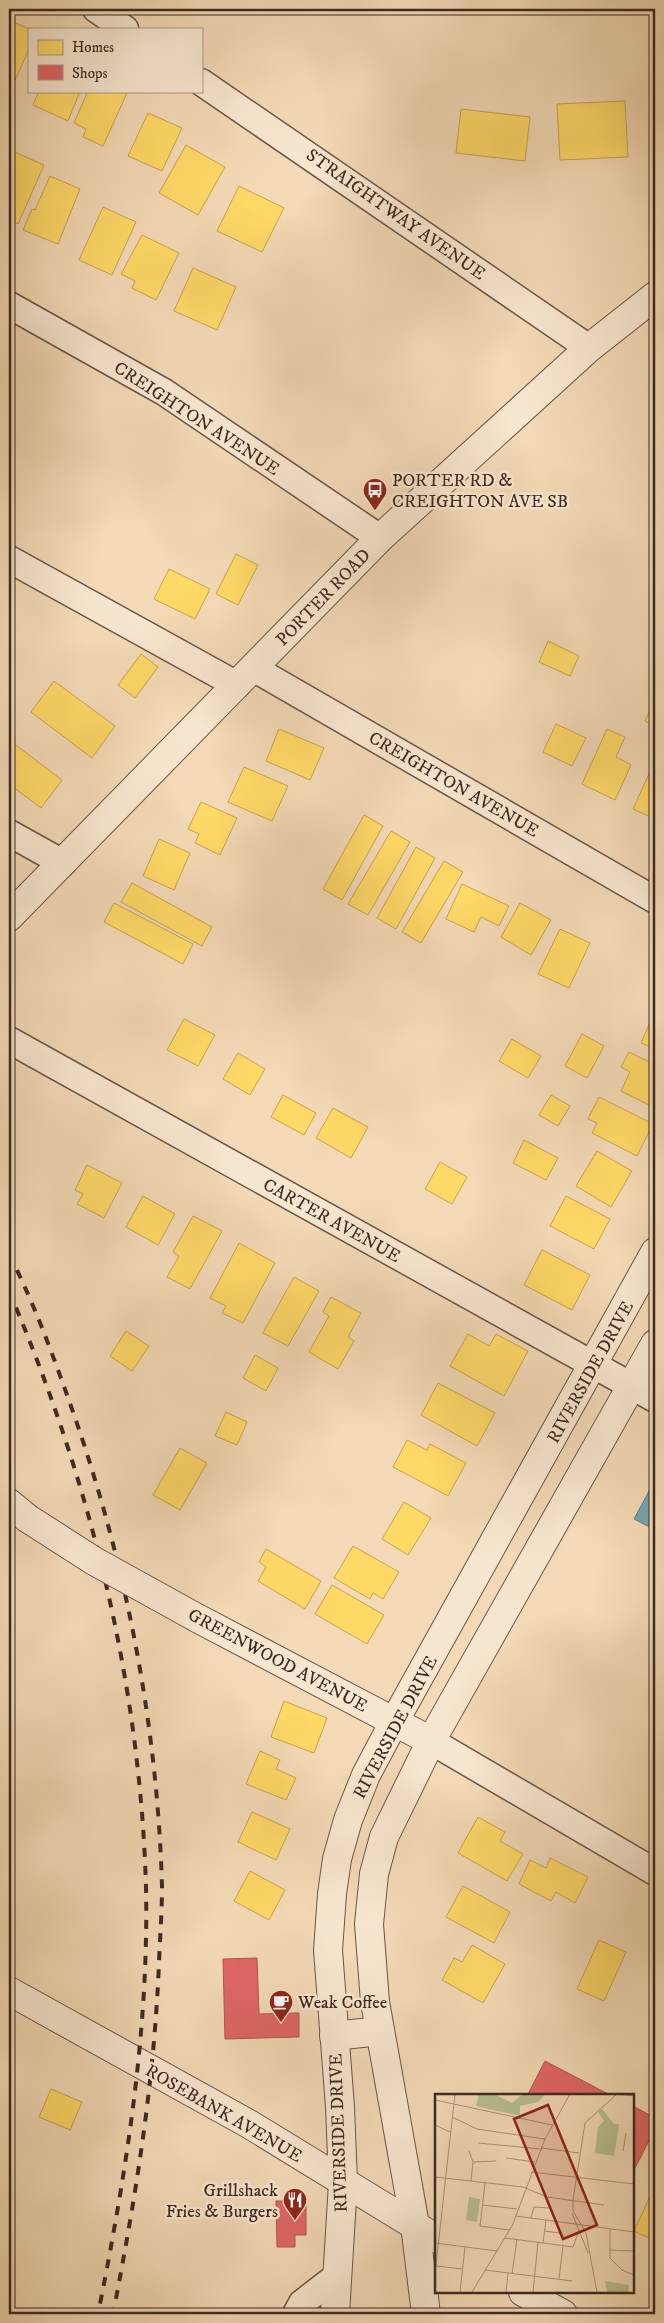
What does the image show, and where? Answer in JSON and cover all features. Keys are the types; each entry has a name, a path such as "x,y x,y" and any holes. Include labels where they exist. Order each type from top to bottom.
{"street":[{"path":"96,9 124,28"},
{"name":"STRAIGHTWAY AVENUE","path":"202,83 589,348"},
{"name":"PORTER ROAD","path":"9,917 380,538 589,348 655,296"},
{"name":"CREIGHTON AVENUE","path":"9,305 164,392 380,538"},
{"name":"CREIGHTON AVENUE","path":"9,559 245,676 655,900"},
{"path":"9,833 62,863"},
{"name":"CARTER AVENUE","path":"9,1040 644,1394"},
{"name":"RIVERSIDE DRIVE","path":"335,2314 343,2183 340,2107 328,1950 337,1859 348,1820 366,1775 394,1722 513,1511 655,1252"},
{"path":"427,2314 426,2232 375,2002 369,1924 374,1874 384,1836 431,1741 550,1532 644,1394 655,1344"},
{"name":"GREENWOOD AVENUE","path":"18,1510 94,1561 431,1741 655,1872"},
{"path":"513,1511 550,1532"},
{"name":"ROSEBANK AVENUE","path":"9,1991 249,2124 426,2232"},
{"path":"334,2036 380,2031"},
{"path":"296,2314 302,2303 337,2276"},
{"path":"427,2314 443,2293"},
{"path":"526,2293 563,2314"}],"building: Homes":[{"path":"9,20 28,29 28,51 13,85 9,83"},
{"path":"655,89 655,112 651,90"},
{"path":"39,92 80,92 68,121 33,105"},
{"path":"88,92 127,93 103,146 83,137 86,129 74,123"},
{"path":"625,101 628,157 560,160 557,104"},
{"path":"461,109 530,117 525,161 456,153"},
{"path":"148,113 182,128 162,171 128,156"},
{"path":"186,145 225,167 198,215 159,193"},
{"path":"10,150 44,165 18,224 9,220"},
{"path":"50,176 80,189 58,244 23,230 32,209 35,210"},
{"path":"239,186 284,208 262,252 217,231"},
{"path":"103,207 136,222 112,275 79,260"},
{"path":"142,235 179,253 156,300 132,288 135,281 121,274"},
{"path":"193,268 236,287 217,330 174,311"},
{"path":"236,554 258,565 238,605 216,594"},
{"path":"169,569 210,589 195,619 154,599"},
{"path":"548,641 579,656 570,676 539,662"},
{"path":"141,654 158,667 135,698 118,685"},
{"path":"54,681 115,726 92,758 31,712"},
{"path":"655,699 655,726 645,721"},
{"path":"556,724 586,738 572,766 543,752"},
{"path":"279,729 324,748 310,780 266,761"},
{"path":"607,729 625,737 616,757 631,765 615,800 582,784"},
{"path":"9,740 62,780 41,808 9,784"},
{"path":"653,765 655,766 655,819 633,809"},
{"path":"244,767 288,786 272,821 228,802"},
{"path":"201,802 237,818 220,855 195,843 199,834 188,829"},
{"path":"364,815 383,826 342,900 323,889"},
{"path":"391,831 410,842 368,915 348,904"},
{"path":"159,839 190,853 174,890 143,876"},
{"path":"416,847 435,858 396,929 377,918"},
{"path":"444,861 463,872 421,943 402,932"},
{"path":"132,883 212,927 202,946 121,902"},
{"path":"462,884 509,906 499,926 481,917 474,932 446,919"},
{"path":"114,903 193,944 183,964 104,922"},
{"path":"520,903 551,920 531,955 501,937"},
{"path":"560,929 590,943 569,988 538,974"},
{"path":"652,1018 655,1020 655,1049 641,1043"},
{"path":"184,1019 215,1035 198,1066 167,1050"},
{"path":"582,1034 604,1046 587,1078 565,1066"},
{"path":"512,1039 541,1056 528,1078 499,1061"},
{"path":"629,1052 655,1065 655,1108 621,1091 630,1072 621,1067"},
{"path":"238,1053 265,1069 250,1095 223,1079"},
{"path":"283,1095 316,1113 304,1135 271,1117"},
{"path":"551,1095 570,1106 558,1126 539,1115"},
{"path":"599,1097 653,1124 637,1156 592,1133 597,1123 588,1119"},
{"path":"333,1108 368,1127 351,1158 316,1138"},
{"path":"524,1140 558,1158 546,1180 513,1163"},
{"path":"597,1151 632,1171 611,1207 576,1186"},
{"path":"440,1162 467,1177 452,1204 425,1189"},
{"path":"87,1165 122,1183 104,1218 77,1204 83,1194 75,1190"},
{"path":"143,1196 175,1214 158,1245 126,1227"},
{"path":"566,1196 610,1219 594,1249 550,1226"},
{"path":"193,1216 222,1231 190,1289 167,1277 179,1256 173,1252"},
{"path":"239,1243 275,1263 243,1323 222,1313 226,1306 210,1298"},
{"path":"542,1250 590,1275 572,1310 524,1285"},
{"path":"294,1277 319,1291 288,1346 263,1333"},
{"path":"331,1297 361,1313 348,1337 354,1341 338,1369 309,1352 329,1316 323,1312"},
{"path":"126,1331 149,1346 132,1371 110,1356"},
{"path":"468,1334 489,1346 496,1334 528,1351 504,1396 450,1366"},
{"path":"255,1355 278,1368 266,1391 243,1378"},
{"path":"438,1383 495,1413 477,1446 421,1415"},
{"path":"226,1412 247,1422 237,1445 215,1436"},
{"path":"407,1440 427,1450 430,1444 466,1463 448,1496 393,1467"},
{"path":"180,1448 207,1463 180,1510 153,1495"},
{"path":"404,1502 431,1518 408,1555 382,1539"},
{"path":"353,1546 399,1572 383,1599 373,1593 370,1599 334,1578"},
{"path":"266,1549 321,1581 305,1609 258,1581 266,1567 259,1562"},
{"path":"332,1585 384,1615 367,1644 315,1614"},
{"path":"284,1701 327,1718 314,1753 271,1737"},
{"path":"260,1751 280,1760 276,1769 296,1778 286,1800 246,1784"},
{"path":"252,1812 290,1829 276,1860 238,1842"},
{"path":"478,1817 505,1832 500,1841 523,1854 507,1881 458,1853"},
{"path":"550,1858 588,1877 575,1903 556,1892 551,1901 519,1884 530,1860 546,1868"},
{"path":"250,1871 285,1890 269,1920 234,1901"},
{"path":"463,1886 510,1912 494,1943 446,1917"},
{"path":"599,1940 626,1952 604,2001 577,1989"},
{"path":"472,1945 505,1964 483,2003 442,1980 454,1958 462,1962"},
{"path":"51,2089 82,2102 70,2130 39,2117"},
{"path":"653,2190 655,2191 655,2241 634,2231"}],"building: Shops":[{"path":"257,1958 259,2014 299,2013 299,2037 225,2039 223,1959"},
{"path":"545,2061 608,2094 528,2094"},
{"path":"634,2107 655,2118 655,2129 634,2170"},
{"path":"276,2201 306,2201 306,2235 295,2235 295,2247 277,2247"}],"building: Public":[{"path":"655,1480 655,1530 634,1519"}],"railway":[{"path":"9,1254 33,1306 54,1359 87,1455 105,1515 121,1575 134,1637 145,1698 153,1761 159,1823 162,1886 157,2008 143,2139 113,2314"},
{"path":"9,1291 38,1362 64,1435 106,1583 121,1658 142,1810 146,1887 146,1941 140,2048 118,2208 98,2314"}],"place":[{"name":"PORTER RD & CREIGHTON AVE SB","path":"375,511"},
{"name":"Weak Coffee","path":"281,2023"},
{"name":"Grillshack Fries & Burgers","path":"295,2221"}]}
